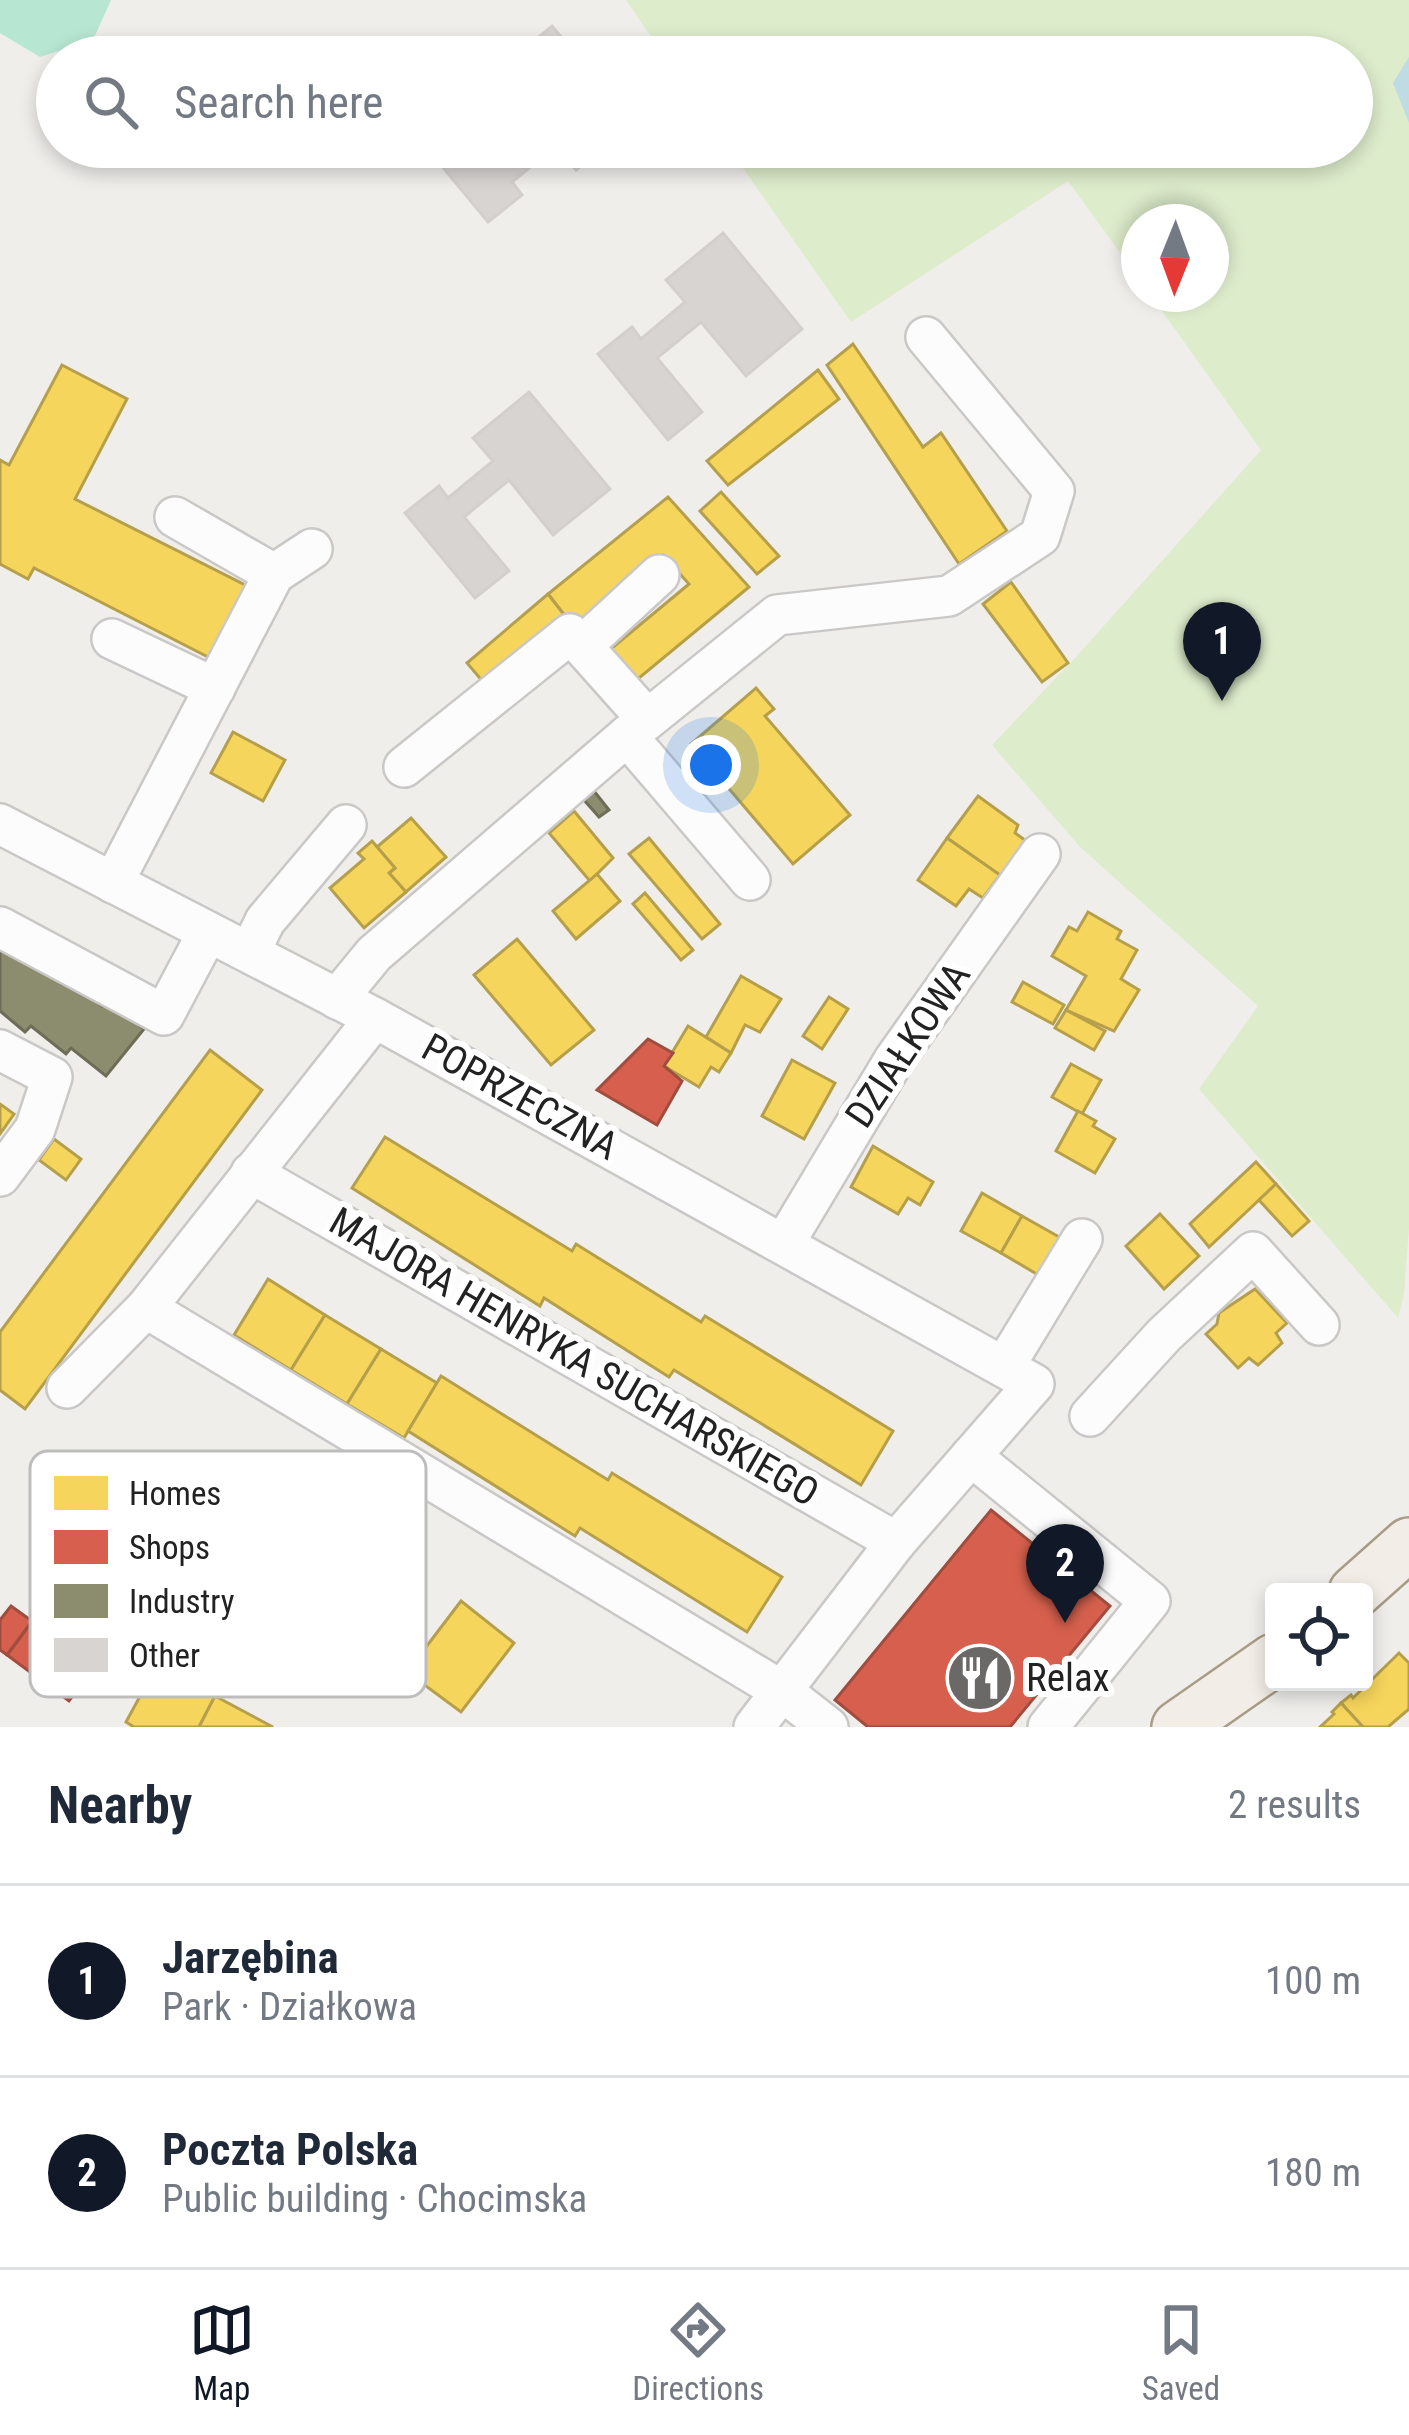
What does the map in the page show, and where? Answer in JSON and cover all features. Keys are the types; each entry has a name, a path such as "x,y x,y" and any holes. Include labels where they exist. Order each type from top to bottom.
{"main road":[{"path":"1364,1583 1409,1544"},
{"path":"1178,1727 1265,1669"},
{"path":"1216,1727 1265,1673"}],"street":[{"path":"337,999 374,954 776,615 949,596 1040,536 1054,491 926,337"},
{"path":"175,517 274,574"},
{"path":"113,883 274,574 312,549"},
{"path":"582,646 659,575"},
{"path":"404,767 570,634 750,880"},
{"path":"112,638 214,688"},
{"name":"POPRZECZNA","path":"0,824 375,1018 1019,1375"},
{"path":"250,952 265,921 346,825"},
{"name":"DZIAŁKOWA","path":"785,1242 894,1060 1040,854"},
{"path":"0,927 164,1016 208,932"},
{"path":"67,1388 146,1308 375,1018"},
{"path":"0,1050 52,1077 34,1129 0,1176"},
{"name":"MAJORA HENRYKA SUCHARSKIEGO","path":"251,1173 896,1542"},
{"path":"754,1727 896,1542 971,1456 1019,1375 1082,1239"},
{"path":"1090,1416 1164,1335 1253,1252 1319,1325"},
{"path":"146,1308 383,1451"},
{"path":"971,1456 1150,1601 1048,1727"},
{"path":"426,1477 782,1691 828,1727"}],"green space":[{"path":"0,0 111,0 95,36 36,36 36,55 0,33"},
{"path":"626,0 1409,0 1409,1228 1398,1318 1199,1089 1258,1006 1080,847 992,745 1261,450 1163,312 1229,312 1229,204 1121,204 1121,254 1068,181 851,322 743,168 1373,168 1373,36 651,36"}],"water":[{"path":"1409,57 1409,123 1393,83"}],"building: Homes":[{"path":"853,344 923,447 941,433 1007,531 959,564 827,365"},
{"path":"62,365 127,399 75,499 249,587 212,659 34,568 28,579 0,564 0,460 9,465"},
{"path":"818,370 839,399 728,485 707,461"},
{"path":"721,492 779,556 757,574 700,511"},
{"path":"668,497 749,587 627,688 600,658 689,584 663,555 573,626 548,594"},
{"path":"1011,582 1068,663 1042,682 983,604"},
{"path":"548,594 565,616 484,683 467,663"},
{"path":"756,688 774,709 765,716 850,815 793,864 691,744"},
{"path":"233,732 285,760 263,801 211,773"},
{"path":"978,796 1018,825 1015,833 1029,843 1004,878 947,838"},
{"path":"574,811 613,858 590,881 549,833"},
{"path":"411,818 446,857 406,892 389,873 395,868 377,847"},
{"path":"649,838 720,924 702,939 629,854"},
{"path":"947,838 1000,875 983,898 969,889 956,906 918,880"},
{"path":"372,841 395,868 389,873 406,892 364,928 330,888 364,859 358,853"},
{"path":"597,874 620,901 576,939 553,911"},
{"path":"645,893 693,950 681,960 633,904"},
{"path":"1088,912 1121,931 1117,939 1137,950 1121,979 1139,990 1114,1031 1066,1010 1086,976 1052,956 1069,927 1077,931"},
{"path":"517,939 594,1030 551,1065 474,975"},
{"path":"741,976 781,999 760,1032 745,1025 731,1053 706,1037"},
{"path":"1023,982 1064,1005 1053,1024 1012,1002"},
{"path":"829,997 848,1009 822,1049 803,1036"},
{"path":"1066,1010 1105,1031 1094,1050 1055,1028"},
{"path":"688,1026 731,1053 719,1072 711,1067 699,1087 664,1066"},
{"path":"210,1050 262,1090 25,1409 0,1390 0,1332"},
{"path":"792,1060 835,1083 804,1139 762,1116"},
{"path":"1071,1064 1101,1080 1082,1114 1052,1097"},
{"path":"0,1104 14,1114 0,1134"},
{"path":"1078,1111 1115,1139 1095,1173 1056,1151"},
{"path":"385,1137 572,1251 576,1244 701,1322 705,1316 893,1431 861,1485 674,1370 669,1377 544,1298 540,1306 352,1188"},
{"path":"54,1139 81,1159 66,1180 39,1160"},
{"path":"873,1146 933,1182 920,1205 908,1198 898,1214 851,1187"},
{"path":"1256,1162 1276,1184 1209,1247 1190,1224"},
{"path":"1276,1184 1309,1221 1292,1236 1259,1200"},
{"path":"982,1193 1022,1216 1001,1253 961,1231"},
{"path":"1160,1214 1199,1256 1164,1289 1126,1246"},
{"path":"1022,1216 1061,1238 1040,1276 1001,1253"},
{"path":"268,1279 325,1315 291,1370 234,1335"},
{"path":"1255,1289 1287,1323 1276,1333 1282,1343 1258,1365 1249,1358 1238,1368 1206,1334 1217,1324 1219,1313"},
{"path":"325,1315 381,1349 347,1404 291,1370"},
{"path":"381,1349 437,1383 404,1438 347,1404"},
{"path":"441,1376 608,1480 612,1473 782,1577 747,1632 580,1528 575,1536 408,1431"},
{"path":"461,1601 514,1643 461,1712 426,1686 426,1647"},
{"path":"1399,1653 1409,1663 1409,1709 1388,1727 1363,1727 1341,1703 1360,1691 1373,1691 1373,1678"},
{"path":"140,1697 214,1697 199,1727 134,1727 126,1722"},
{"path":"217,1697 273,1727 199,1727"},
{"path":"1341,1703 1363,1727 1320,1727"}],"building: Shops":[{"path":"648,1039 673,1053 664,1066 682,1081 657,1125 597,1090"},
{"path":"991,1510 1110,1606 1010,1727 868,1727 835,1700"},
{"path":"11,1606 30,1620 7,1655 0,1650 0,1620"},
{"path":"30,1624 30,1672 7,1655"}],"building: Industry":[{"path":"594,791 609,810 599,817 584,800"},
{"path":"0,942 27,955 62,984 67,978 102,1006 107,1000 144,1029 106,1076 71,1048 66,1054 31,1026 25,1032 0,1011"}],"building: Other":[{"path":"552,26 560,36 540,36"},
{"path":"443,168 529,168 512,182 522,195 488,222"},
{"path":"723,233 802,329 746,376 701,322 657,358 702,412 668,440 598,354 632,327 641,339 685,302 666,280"},
{"path":"529,392 610,489 553,535 509,480 464,517 509,571 475,598 405,513 439,486 448,498 493,461 473,438"}],"place":[{"name":"Jarzębina","path":"1222,701"},
{"name":"Poczta Polska","path":"1065,1623"},
{"name":"Relax","path":"980,1678"}]}
